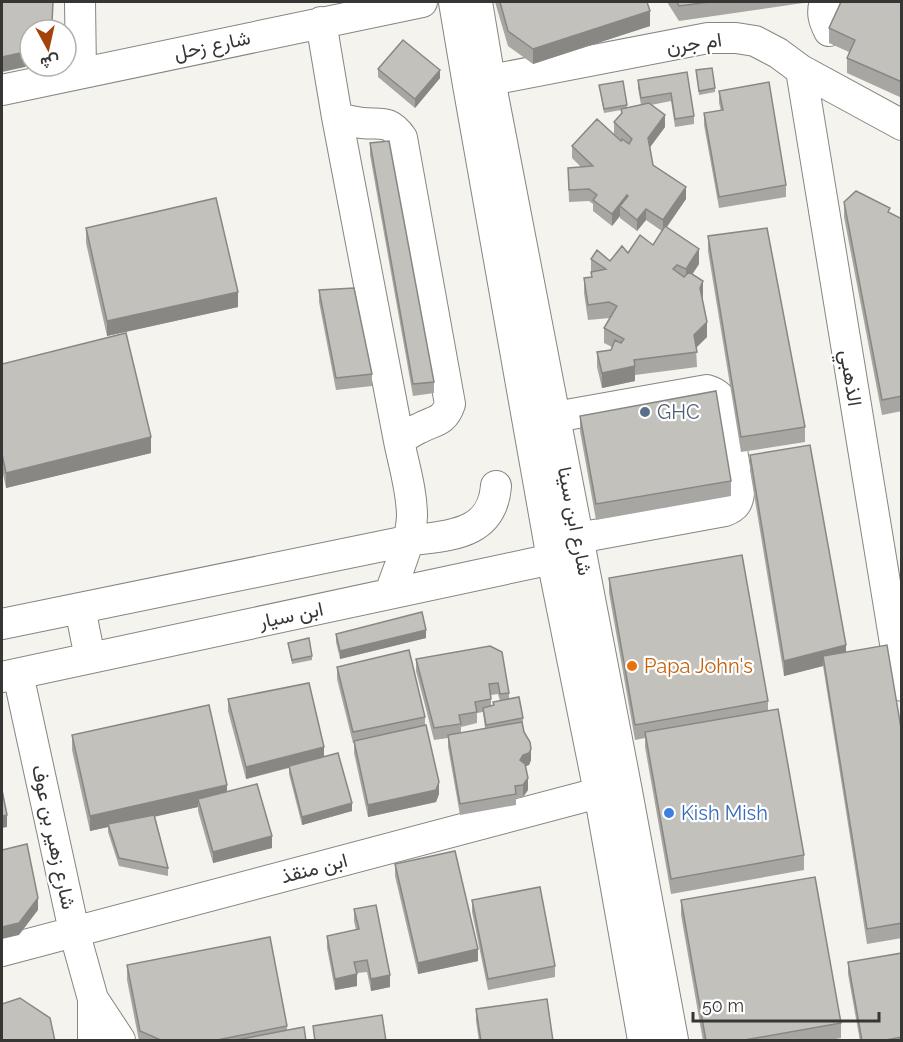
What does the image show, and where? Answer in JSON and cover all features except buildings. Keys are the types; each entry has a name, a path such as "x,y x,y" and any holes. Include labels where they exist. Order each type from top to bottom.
{"street":[{"path":"80,2 81,72"},
{"name":"شارع زحل","path":"2,90 422,2"},
{"name":"شارع ابن سينا","path":"454,2 479,82 555,417 580,545 643,1041"},
{"name":"شارع ابن سينا","path":"477,2 479,82 552,559 612,789 673,1041"},
{"path":"825,2 824,20 829,31"},
{"path":"321,22 337,117 411,495 412,518 407,542 390,593"},
{"name":"ام جرن","path":"479,82 708,38 736,38 755,41 778,53 801,69 902,125"},
{"name":"الذهبي","path":"801,69 902,686"},
{"path":"337,117 387,125 396,129 402,138 450,404 447,413 440,419 399,441"},
{"name":"ابن سيار","path":"10,676 552,559 580,545 725,511 733,508 738,501 739,493 725,407 722,399 715,393 706,390 555,417"},
{"path":"2,624 469,530 486,517 492,507 496,486"},
{"path":"81,608 90,658"},
{"name":"شارع زهير بن عوف","path":"10,676 93,999 93,1041"},
{"name":"ابن منقذ","path":"2,951 612,789"},
{"name":"شارع زهير بن عوف","path":"93,999 120,1041"}],"place":[{"name":"GHC","path":"645,412"},
{"name":"Papa John's","path":"632,666"},
{"name":"Kish Mish","path":"669,813"}]}
